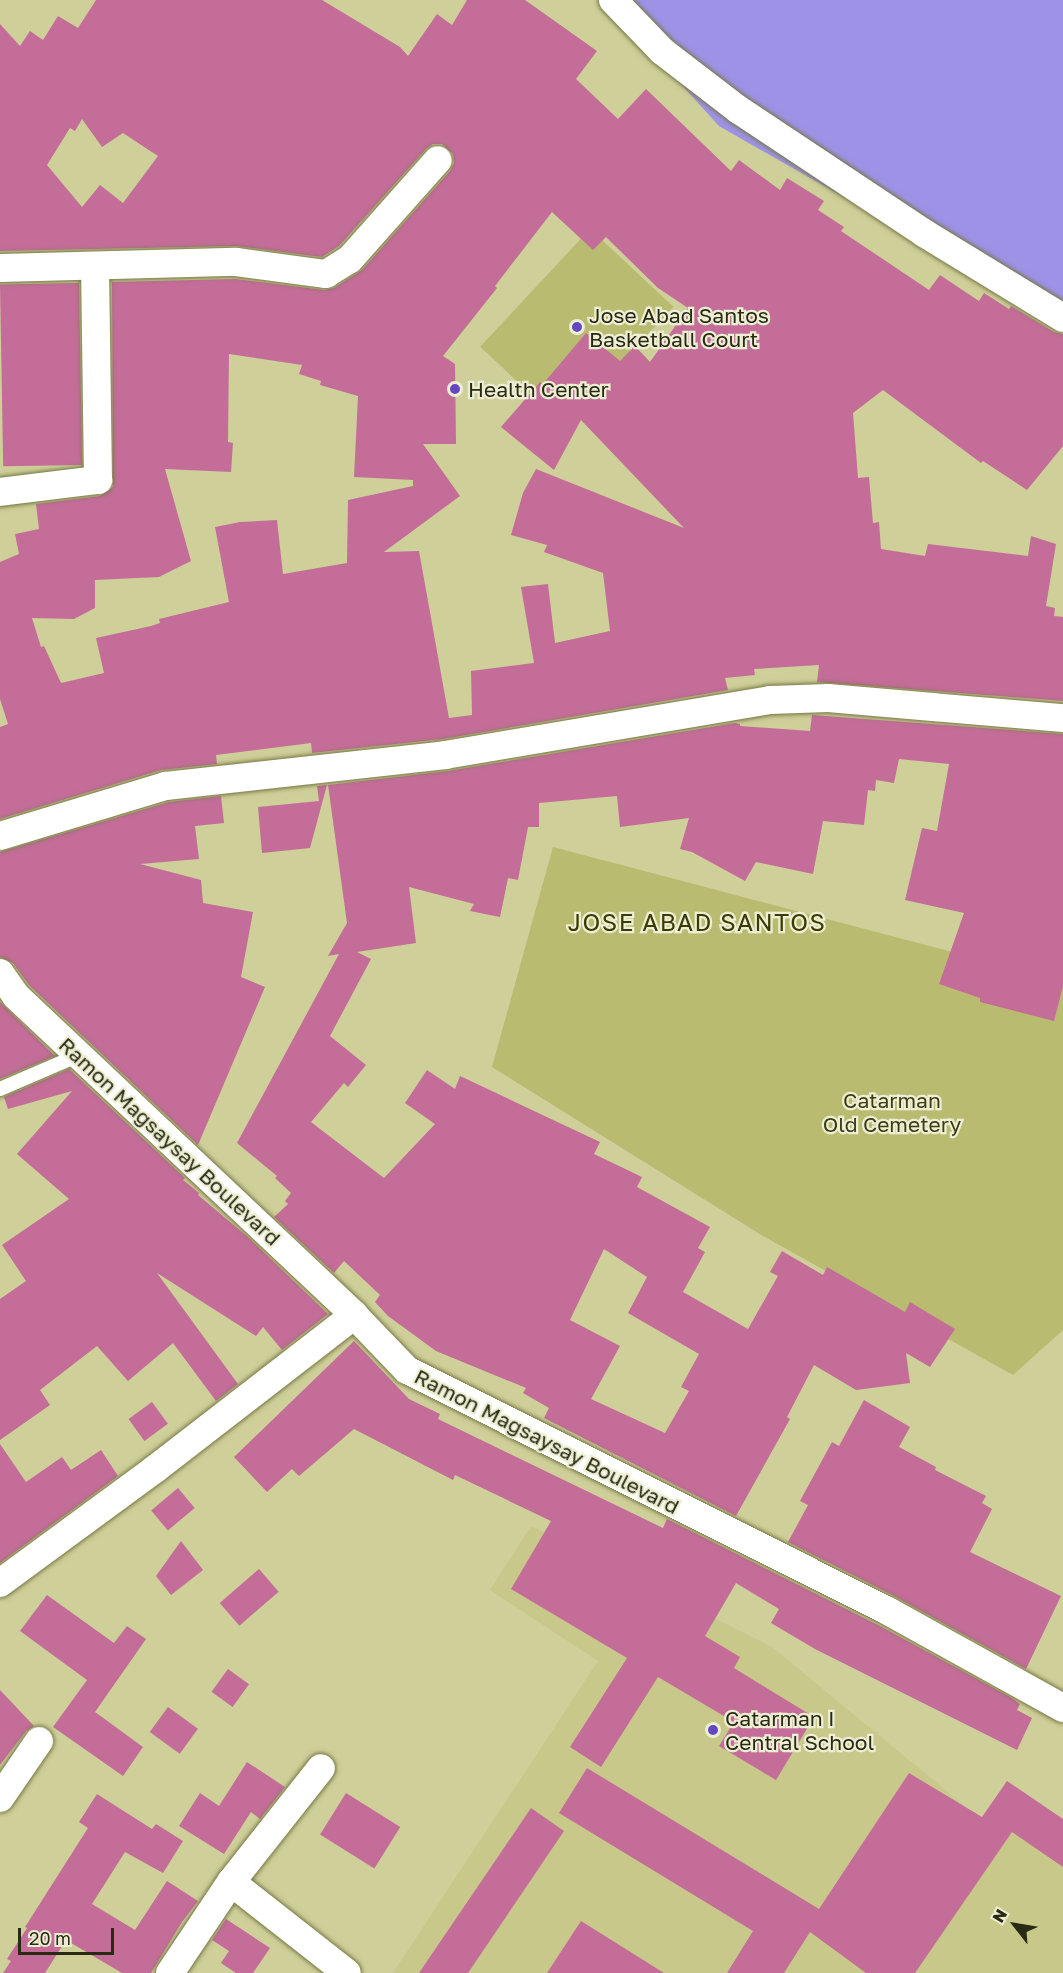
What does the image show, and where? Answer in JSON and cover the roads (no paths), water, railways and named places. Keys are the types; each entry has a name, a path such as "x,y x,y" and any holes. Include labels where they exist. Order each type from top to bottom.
{"street":[{"path":"613,0 662,51 739,110 924,232 1063,318"},
{"path":"0,268 236,262 326,274 350,259 438,160"},
{"path":"0,492 98,480 95,267"},
{"path":"0,836 166,786 445,755 770,700 828,698 1063,718"},
{"name":"Ramon Magsaysay Boulevard","path":"0,974 16,996 354,1316 407,1370 888,1611 1063,1708"},
{"path":"0,1583 354,1316"},
{"path":"0,1798 39,1741"},
{"path":"170,1973 231,1882 321,1767"},
{"path":"231,1882 347,1973"}],"lane":[{"path":"0,1089 79,1055"}],"place":[{"name":"Jose Abad Santos Basketball Court","path":"577,327"},
{"name":"Health Center","path":"455,389"},
{"name":"Catarman I Central School","path":"713,1730"}],"district":[{"name":"JOSE ABAD SANTOS","path":"697,922"}],"park label":[{"name":"Catarman Old Cemetery","path":"892,1112"}]}
